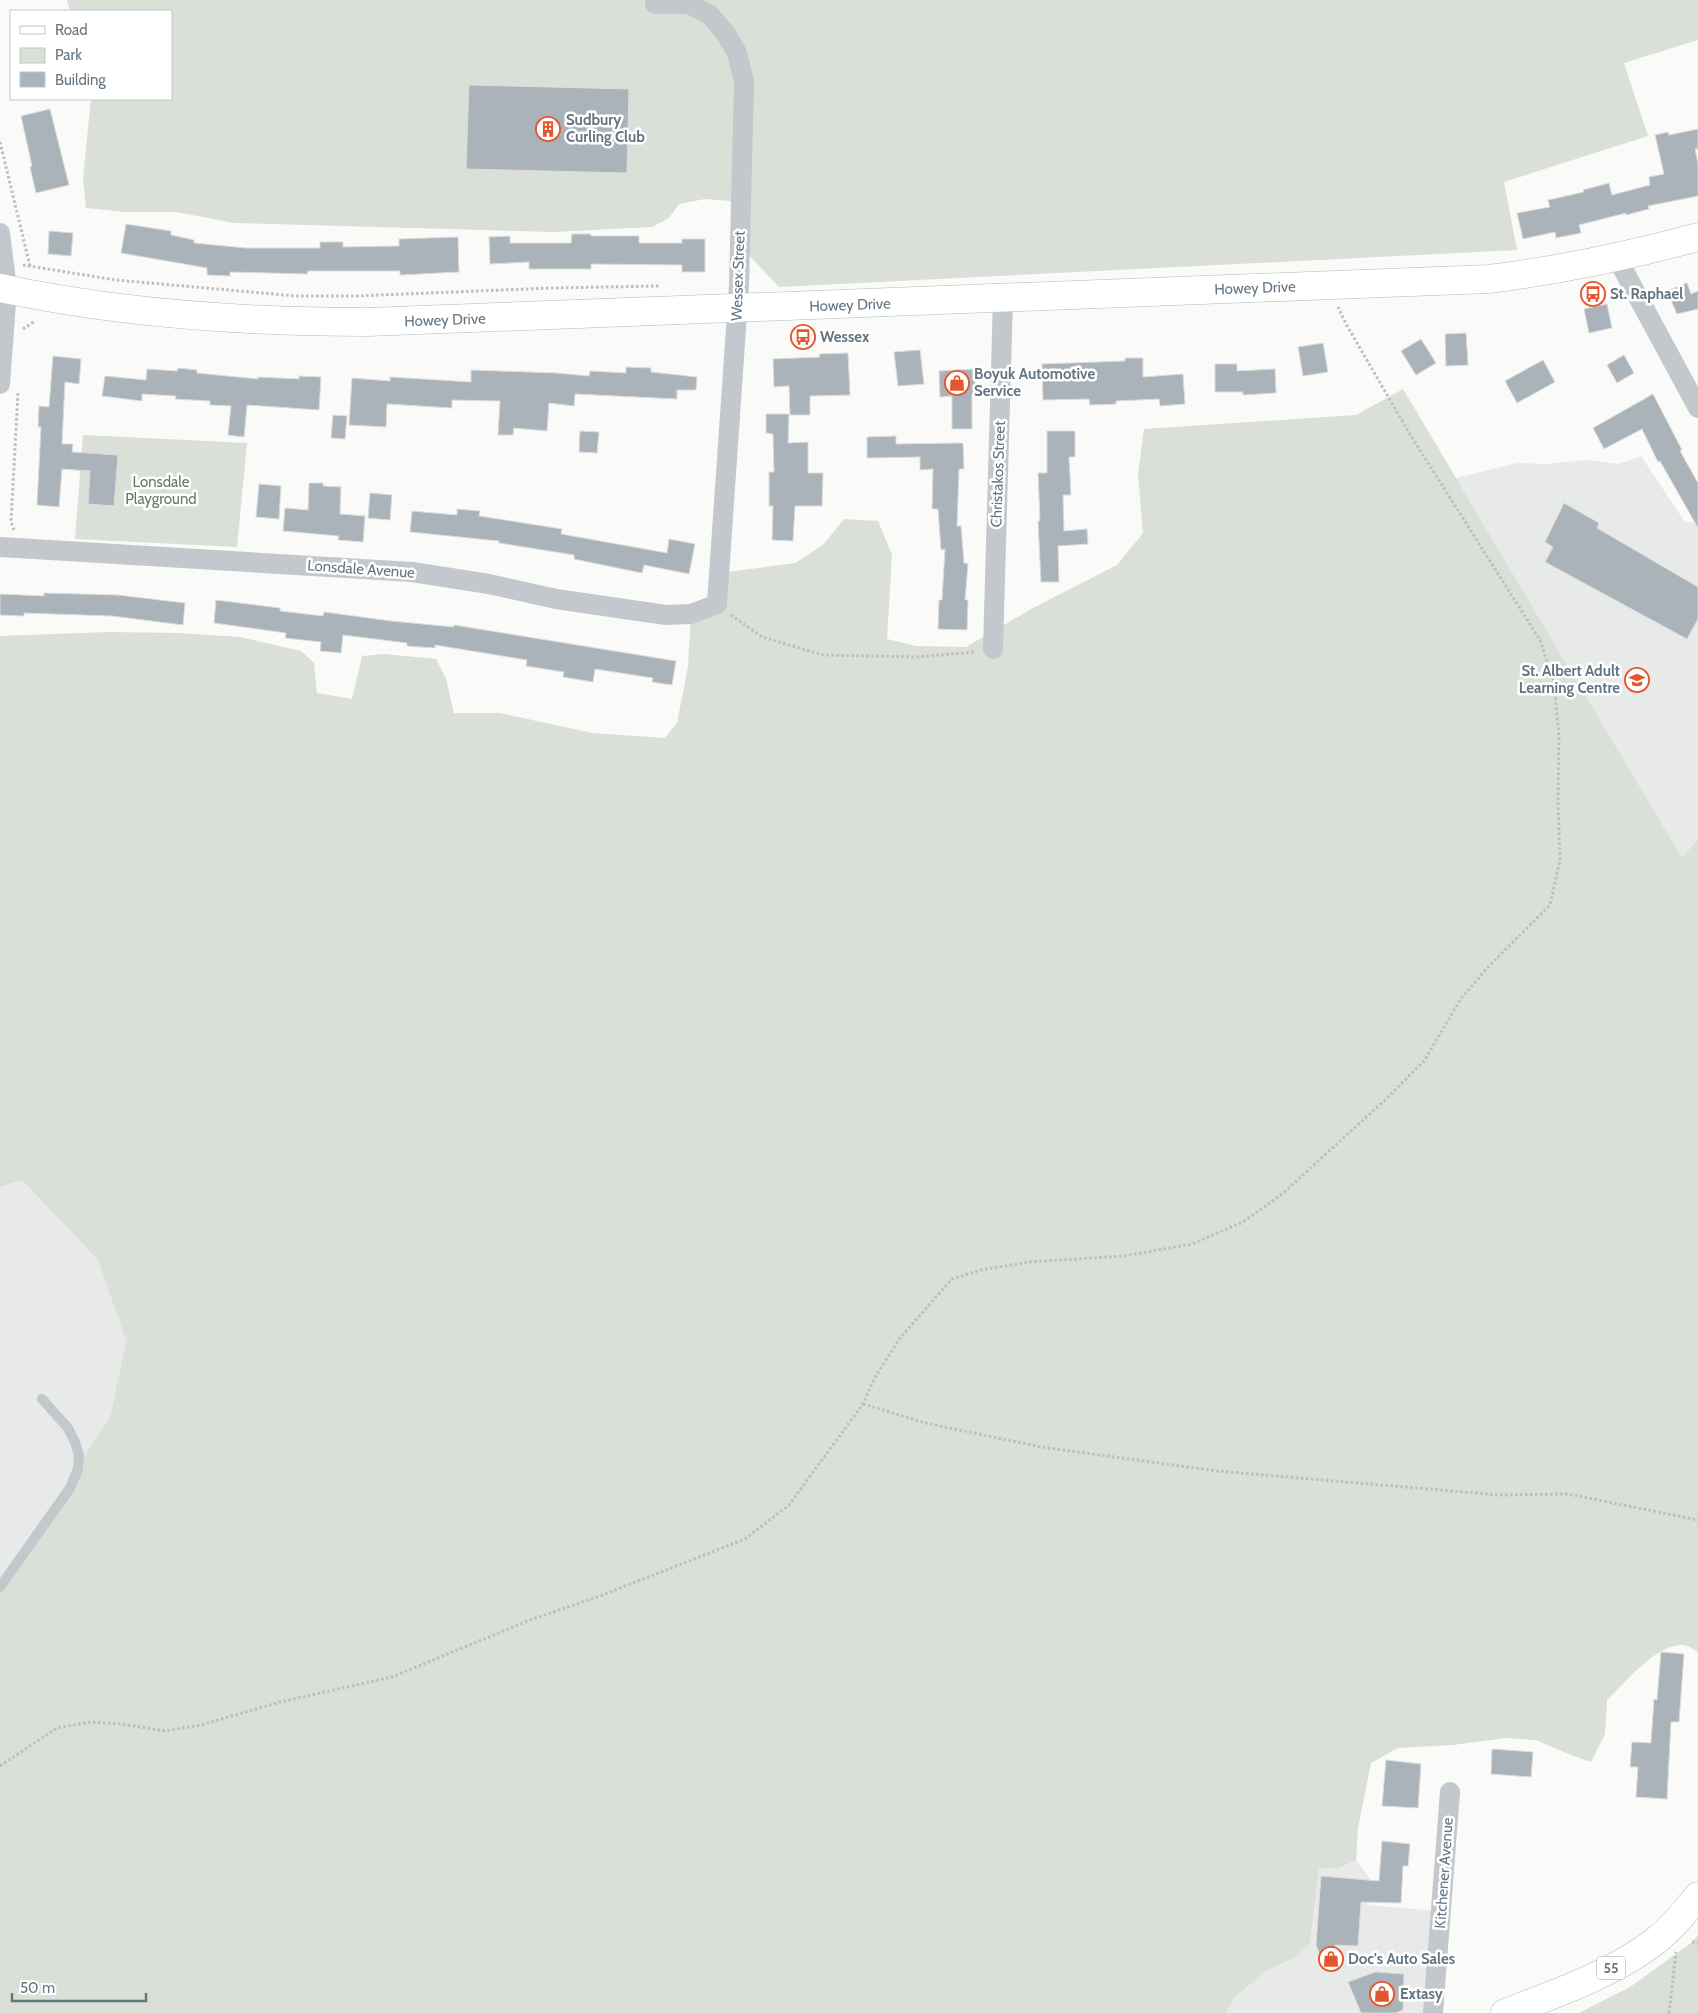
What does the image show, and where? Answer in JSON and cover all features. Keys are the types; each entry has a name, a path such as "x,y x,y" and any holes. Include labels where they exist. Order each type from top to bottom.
{"main road":[{"name":"Howey Drive","path":"4,280 128,308 250,319 368,322 1489,279 1539,273 1617,258 1698,237"},
{"name":"55","path":"1505,2013 1628,1959 1661,1936 1698,1896"}],"street":[{"name":"Wessex Street","path":"654,4 688,4 709,14 726,34 738,53 744,82 737,309 717,604"},
{"path":"0,233 9,383"},
{"path":"1617,258 1698,408"},
{"name":"Christakos Street","path":"993,649 1003,298"},
{"name":"Lonsdale Avenue","path":"0,547 412,572 489,584 556,599 666,615 691,614 717,604"},
{"name":"Kitchener Avenue","path":"1433,2013 1450,1792"}],"lane":[{"path":"0,1587 70,1488 78,1469 79,1455 76,1442 68,1428 42,1399"}],"path":[{"path":"0,142 30,266"},
{"path":"4,280 30,266 174,287 296,296 356,296 551,288 660,286"},
{"path":"0,1766 57,1728 90,1722 121,1724 166,1731 201,1725 280,1702 392,1677 530,1620 600,1596 745,1539 789,1505 863,1404 874,1379 900,1338 952,1279 980,1270 1029,1262 1124,1256 1192,1244 1243,1222 1281,1194 1385,1100 1424,1061 1460,1000 1488,967 1550,905 1560,860 1558,801 1559,736 1554,683 1540,640 1410,436 1346,324 1338,306"},
{"path":"21,335 23,328 34,321"},
{"path":"9,383 11,522 18,534"},
{"path":"717,604 762,637 823,655 917,657 993,649"},
{"path":"863,1404 926,1423 1041,1447 1217,1471 1499,1495 1568,1494 1698,1520"},
{"path":"1692,1942 1698,1943"},
{"path":"1669,2013 1676,1950"}],"shaded area":[{"name":"St. Albert Adult Learning Centre","path":"1641,456 1685,522 1698,522 1698,839 1682,859 1456,478 1517,463 1546,464 1586,460 1619,464"},
{"path":"22,1180 98,1260 126,1341 110,1417 75,1469 67,1488 0,1584 0,1187"},
{"path":"1356,1860 1370,1879 1367,1905 1440,1911 1431,2013 1226,2013 1234,1998 1265,1972 1296,1957 1310,1943 1319,1869 1339,1868"}],"green space":[{"path":"67,0 1698,0 1698,40 1624,63 1648,136 1504,182 1517,250 779,287 741,247 742,202 705,199 679,204 669,218 652,227 553,232 234,223 176,212 125,212 86,208 83,179 91,100 172,100 172,10 70,10"},
{"path":"1403,389 1682,858 1698,839 1698,1652 1683,1645 1663,1650 1642,1665 1607,1700 1605,1734 1591,1762 1536,1740 1506,1738 1453,1745 1398,1748 1371,1763 1358,1828 1356,1860 1339,1868 1319,1869 1310,1943 1296,1957 1265,1972 1234,1998 1226,2013 0,2013 0,1584 67,1488 75,1469 110,1417 126,1341 98,1260 22,1180 0,1187 0,636 110,632 177,633 240,637 301,651 314,663 317,693 352,699 362,656 384,654 436,659 446,679 454,713 500,713 592,733 665,738 677,723 688,667 691,615 718,604 720,573 795,563 823,545 844,519 878,521 892,555 887,639 916,646 966,647 1033,608 1117,565 1143,533 1138,474 1144,429 1356,415"},
{"name":"Lonsdale Playground","path":"83,435 247,443 237,547 75,539"},
{"path":"1698,1935 1698,2013 1579,2013 1630,1987 1691,1943"}],"building":[{"name":"Sudbury Curling Club","path":"469,85 629,89 627,173 466,169"},
{"path":"50,109 69,185 36,193 21,116"},
{"path":"1698,129 1698,149 1695,149 1698,163 1698,196 1648,206 1649,209 1579,225 1581,233 1556,238 1555,232 1523,239 1517,213 1550,207 1548,200 1584,192 1583,190 1609,183 1612,195 1650,185 1649,177 1664,174 1655,135 1668,132 1669,135"},
{"path":"126,224 171,231 171,235 194,240 194,243 246,248 320,248 320,242 343,242 343,247 399,246 399,239 458,237 459,272 400,275 400,271 308,271 307,274 230,272 230,276 207,275 207,268 121,253"},
{"path":"49,231 73,233 71,256 48,254"},
{"path":"572,234 639,236 639,243 682,243 682,239 705,239 705,272 682,272 682,265 591,264 591,269 529,269 529,262 490,264 489,237 510,236 510,243 571,243"},
{"path":"1687,283 1691,294 1698,291 1698,309 1677,314 1667,291"},
{"path":"1607,304 1612,328 1589,333 1584,309"},
{"path":"1466,333 1468,365 1446,366 1445,334"},
{"path":"1421,339 1436,363 1416,375 1401,351"},
{"path":"1323,343 1328,372 1303,376 1298,347"},
{"path":"920,350 924,384 898,386 894,352"},
{"path":"848,353 850,395 810,396 810,415 790,415 789,386 774,387 773,359 820,357 819,354"},
{"path":"1624,355 1634,373 1617,383 1607,365"},
{"path":"53,356 81,359 79,384 65,382 62,444 73,444 72,452 118,455 114,506 88,504 90,471 62,469 59,507 37,505 41,427 38,427 39,406 49,407"},
{"path":"1125,358 1143,358 1143,377 1183,374 1185,404 1160,406 1159,399 1116,401 1116,404 1090,405 1089,399 1043,400 1042,364 1125,361"},
{"path":"1543,360 1555,382 1517,403 1505,381"},
{"path":"1215,364 1237,364 1237,371 1275,369 1276,393 1243,395 1243,392 1215,392"},
{"path":"626,367 651,368 651,372 697,377 696,390 677,390 677,399 575,394 574,406 549,403 547,431 514,428 513,435 498,435 500,401 452,400 452,408 387,404 386,427 349,425 352,378 390,381 390,377 471,382 471,370 589,376 590,371 626,373"},
{"path":"178,368 197,370 197,373 258,379 258,377 299,379 299,376 321,377 319,410 247,405 244,437 228,435 231,406 210,405 210,401 175,399 176,396 142,394 142,401 102,396 105,376 146,380 147,369 177,371"},
{"path":"974,369 976,395 972,395 972,429 952,429 952,396 940,397 939,371"},
{"path":"1653,394 1682,450 1680,451 1698,483 1698,528 1660,461 1658,462 1642,429 1604,449 1593,428"},
{"path":"766,414 789,414 788,443 808,442 808,473 823,473 822,506 795,506 793,541 772,540 773,506 769,506 769,472 774,472 773,434 766,433"},
{"path":"333,415 347,416 345,439 331,438"},
{"path":"580,431 599,432 597,453 579,452"},
{"path":"1047,431 1075,431 1075,457 1069,457 1071,495 1063,495 1064,531 1087,529 1088,544 1058,546 1059,582 1041,582 1038,473 1047,473"},
{"path":"896,436 896,444 963,443 964,469 959,469 957,526 961,526 964,563 968,564 965,600 968,600 967,630 938,629 939,600 942,600 945,549 941,550 938,509 932,509 933,469 920,470 920,457 867,458 867,437"},
{"path":"309,483 323,483 323,486 341,487 340,514 365,516 363,542 338,540 339,536 283,531 285,508 308,510"},
{"path":"259,484 281,486 279,519 256,517"},
{"path":"370,493 392,495 390,520 368,518"},
{"path":"1564,503 1599,523 1597,528 1698,587 1698,619 1687,639 1545,562 1553,547 1545,542"},
{"path":"457,509 480,511 479,516 562,529 561,534 667,553 669,539 695,544 689,574 644,565 642,573 574,559 574,555 499,543 499,541 410,532 412,511 457,515"},
{"path":"44,593 118,595 185,603 183,625 112,616 24,613 24,616 0,615 0,594 44,596"},
{"path":"216,600 280,608 280,611 323,616 324,612 391,621 454,627 454,625 676,661 672,685 652,682 653,678 595,669 593,682 563,677 564,672 526,666 527,660 435,645 435,648 407,646 407,643 343,635 341,653 320,651 321,642 285,638 286,633 214,623"},
{"path":"1661,1652 1684,1654 1679,1722 1671,1722 1667,1799 1636,1797 1638,1767 1630,1767 1632,1742 1651,1743 1654,1699 1657,1700"},
{"path":"1492,1749 1533,1752 1531,1777 1491,1774"},
{"path":"1386,1760 1421,1764 1418,1808 1382,1806"},
{"path":"1382,1841 1410,1844 1408,1866 1403,1866 1401,1903 1361,1902 1358,1946 1335,1945 1342,1963 1325,1969 1316,1945 1321,1876 1379,1881"},
{"path":"1375,1972 1404,1974 1403,2010 1395,2013 1361,2013 1348,1982"}],"place":[{"name":"Sudbury Curling Club","path":"548,129"},
{"name":"St. Raphael","path":"1593,294"},
{"name":"Wessex","path":"803,337"},
{"name":"Boyuk Automotive Service","path":"957,383"},
{"name":"St. Albert Adult Learning Centre","path":"1637,680"},
{"name":"Doc's Auto Sales","path":"1331,1959"},
{"name":"Extasy","path":"1382,1994"}]}
